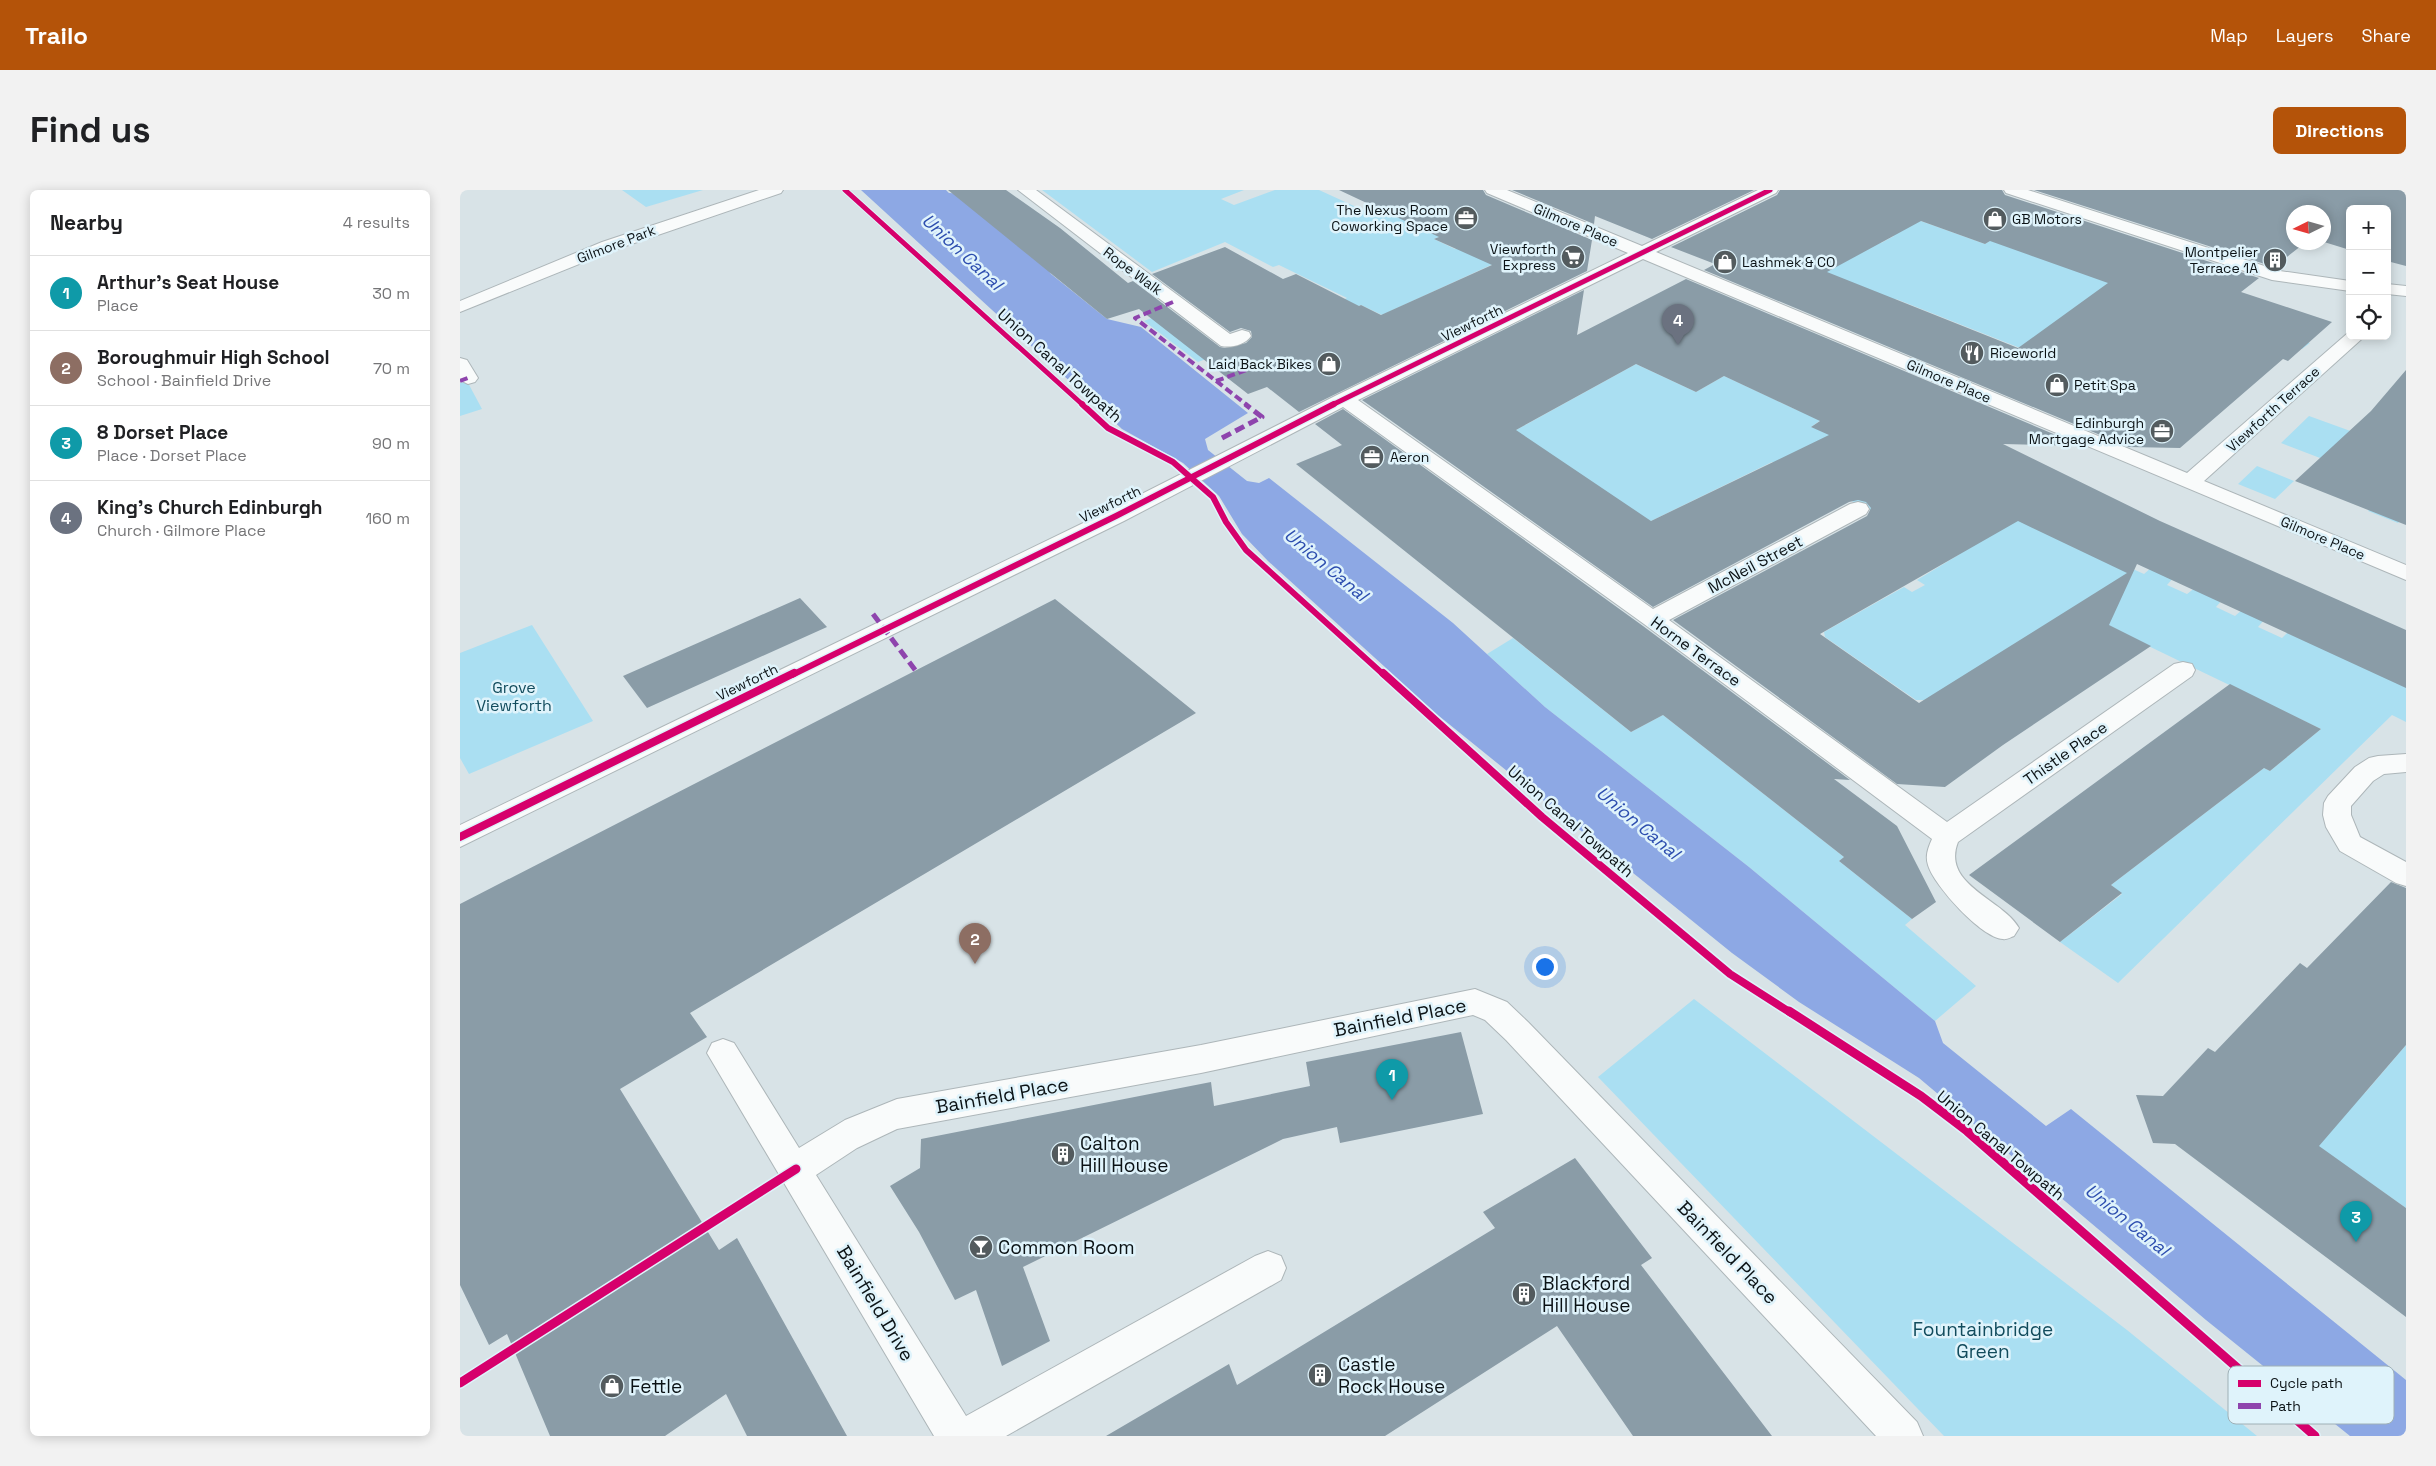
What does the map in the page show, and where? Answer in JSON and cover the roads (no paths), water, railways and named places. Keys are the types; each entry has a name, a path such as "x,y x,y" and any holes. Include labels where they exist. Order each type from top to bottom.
{"street":[{"name":"Gilmore Park","path":"460,308 608,246 775,190"},
{"name":"Rope Walk","path":"1026,190 1228,342 1242,336"},
{"name":"Gilmore Place","path":"1493,190 2406,573"},
{"name":"Viewforth","path":"460,837 1156,495 1344,399 1770,190"},
{"path":"2012,190 2278,276 2346,285"},
{"path":"2391,289 2406,290"},
{"name":"Viewforth Terrace","path":"2190,482 2351,340"},
{"name":"Horne Terrace","path":"1344,399 1652,619 1947,836"},
{"name":"McNeil Street","path":"1652,619 1858,509"},
{"name":"Thistle Place","path":"1947,836 2183,670"},
{"path":"2406,763 2378,765 2364,774 2338,803 2338,815 2340,827 2350,844 2406,875"},
{"path":"1947,836 1940,851 1942,867 1946,876 1959,893 2004,928"},
{"name":"Bainfield Place","path":"796,1169 832,1144 872,1122 897,1114 1201,1059 1475,1002 1496,1011 1517,1031 1902,1436"},
{"name":"Bainfield Drive","path":"723,1053 796,1169 956,1436"},
{"path":"968,1436 1268,1268"}],"water":[{"name":"Union Canal","path":"861,190 946,190 949,193 997,196 1051,274 1107,319 1141,327 1248,413 1205,439 1208,450 1247,481 1259,483 1269,478 1453,623 1545,707 1749,867 1935,1021 1943,1043 2046,1126 2071,1109 2389,1366 2263,1366 1919,1078 1799,1002 1732,953 1439,716 1268,561 1242,534 1219,496 1183,463 1122,429"},
{"path":"2394,1370 2406,1380 2406,1436 2350,1436 2335,1424 2394,1424"}],"place":[{"name":"The Nexus Room Coworking Space","path":"1466,218"},
{"name":"GB Motors","path":"1995,219"},
{"name":"Viewforth Express","path":"1573,257"},
{"name":"Montpelier Terrace 1A","path":"2275,260"},
{"name":"Lashmek & CO","path":"1725,262"},
{"name":"King's Church Edinburgh","path":"1678,345"},
{"name":"Riceworld","path":"1972,353"},
{"name":"Laid Back Bikes","path":"1329,364"},
{"name":"Petit Spa","path":"2057,385"},
{"name":"Edinburgh Mortgage Advice","path":"2162,431"},
{"name":"Aeron","path":"1372,457"},
{"name":"Boroughmuir High School","path":"975,964"},
{"name":"Arthur's Seat House","path":"1392,1100"},
{"name":"Calton Hill House","path":"1063,1154"},
{"name":"8 Dorset Place","path":"2356,1242"},
{"name":"Common Room","path":"981,1247"},
{"name":"Blackford Hill House","path":"1524,1294"},
{"name":"Castle Rock House","path":"1320,1375"},
{"name":"Fettle","path":"612,1386"}],"park label":[{"name":"Grove Viewforth","path":"514,696"},
{"name":"Fountainbridge Green","path":"1983,1340"}]}
